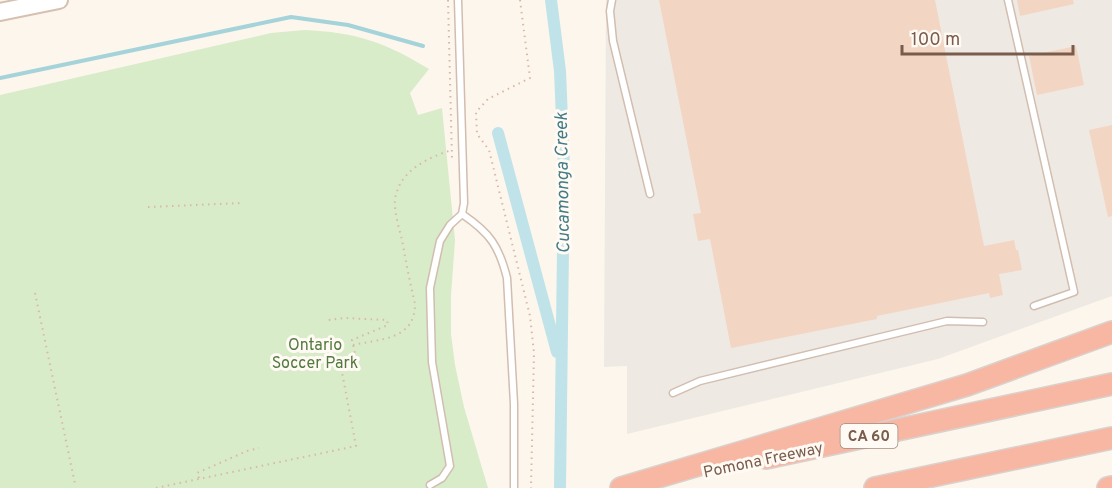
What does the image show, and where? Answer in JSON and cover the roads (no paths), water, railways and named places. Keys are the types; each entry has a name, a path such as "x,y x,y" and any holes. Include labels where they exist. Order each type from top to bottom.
{"highway":[{"path":"621,488 975,382 1112,332"},
{"name":"Pomona Freeway","path":"626,488 1112,384"},
{"path":"875,488 1112,438"}],"street":[{"path":"0,12 59,0"}],"lane":[{"path":"430,485 447,472 450,460 432,362 430,288 440,242 450,225 462,214 464,193 458,0"},
{"path":"612,0 610,11 613,41 650,194"},
{"path":"1008,0 1074,292 1034,306"},
{"path":"462,214 483,228 503,261 507,278 514,404 514,488"},
{"path":"674,393 700,381 946,321 983,322"}],"waterway":[{"name":"Cucamonga Creek","path":"551,0 560,71 564,168 560,488"},
{"path":"0,78 291,17 348,25 423,46"},
{"name":"Cucamonga Creek","path":"498,133 557,352"}],"park label":[{"name":"Ontario Soccer Park","path":"315,353"}]}
